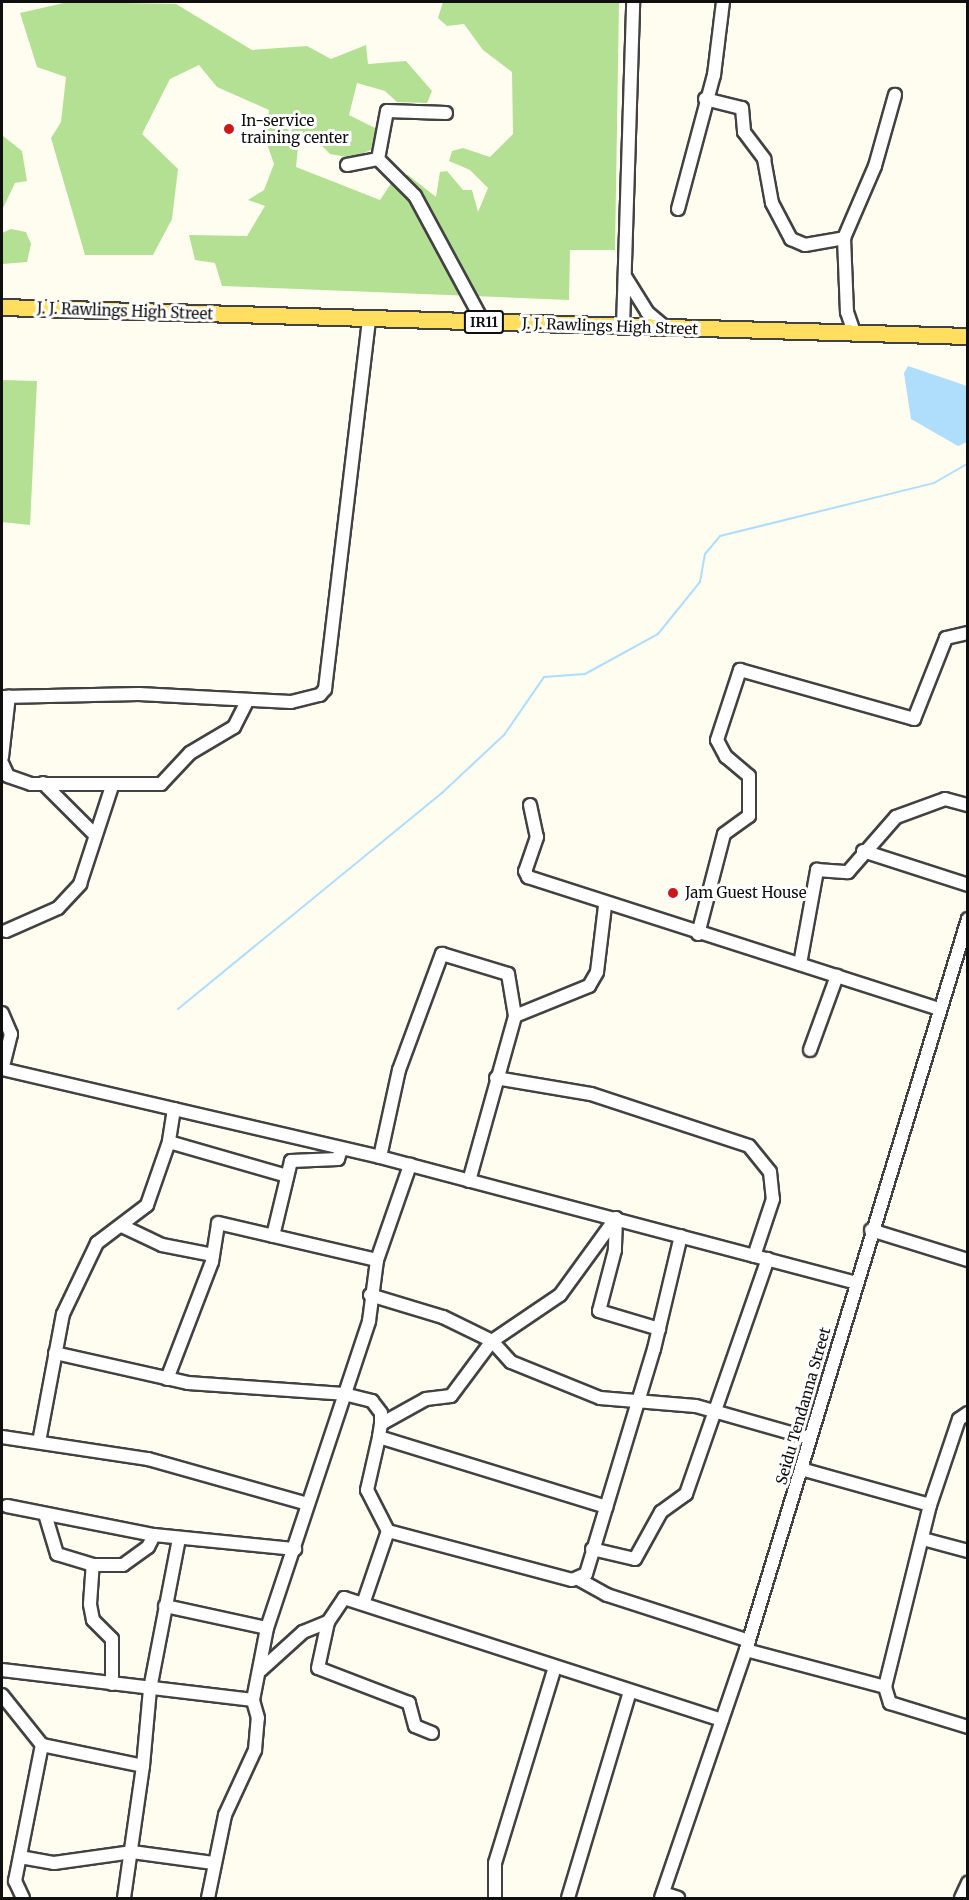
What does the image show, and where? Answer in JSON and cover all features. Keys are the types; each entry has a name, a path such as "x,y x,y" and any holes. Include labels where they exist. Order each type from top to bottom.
{"main road":[{"name":"J. J. Rawlings High Street","path":"2,307 855,335 968,336"}],"street":[{"path":"623,327 633,2"},
{"path":"678,209 705,99 723,2"},
{"path":"855,335 847,312 844,238 874,166 895,95"},
{"path":"705,99 742,108 744,132 764,159 772,203 790,239 805,245 844,238"},
{"path":"378,159 387,111 446,113"},
{"path":"347,165 378,159"},
{"path":"378,159 415,196 483,322"},
{"path":"626,278 647,312 666,328"},
{"path":"2,757 5,696 139,694 291,702 325,689 369,319"},
{"path":"698,933 724,834 749,816 748,776 726,757 717,740 740,670 914,719 946,638 968,633"},
{"path":"2,763 8,776 42,782 112,786 167,780 190,753 234,727 248,700"},
{"path":"42,782 95,835"},
{"path":"6,931 64,903 80,884 112,786"},
{"path":"800,964 817,870 848,872 863,851 896,817 945,800 968,805"},
{"path":"530,805 537,837 525,871 528,878 605,906 800,964 940,1009"},
{"path":"863,851 968,885"},
{"path":"515,1016 589,986 597,972 595,951 605,906"},
{"name":"Seidu Tendanna Street","path":"662,1896 747,1645 801,1469 854,1282 968,919"},
{"path":"380,1157 399,1070 442,954 508,974 515,1016 469,1181"},
{"path":"810,1050 837,976"},
{"path":"2,1013 11,1034 2,1069 341,1150 380,1157 854,1282"},
{"path":"496,1078 591,1094 749,1146 770,1172 773,1199 754,1256"},
{"path":"39,1442 63,1314 97,1243 147,1205 169,1142 174,1109"},
{"path":"169,1142 287,1176"},
{"path":"273,1236 291,1161 338,1159 341,1150"},
{"path":"208,1899 213,1863 225,1815 255,1750 258,1718 253,1700 261,1670 267,1628 369,1321 370,1295 377,1260 411,1166"},
{"path":"616,1218 615,1250 599,1311 659,1329"},
{"path":"380,1430 426,1400 451,1396 492,1341 560,1295 616,1218"},
{"path":"167,1379 213,1255 218,1222 377,1260"},
{"path":"122,1226 162,1245 213,1255"},
{"path":"871,1230 968,1260"},
{"path":"580,1580 591,1566 592,1549 659,1329 681,1236"},
{"path":"592,1549 635,1559 661,1512 686,1494 713,1410 768,1259"},
{"path":"370,1295 443,1317 492,1341 510,1362 600,1398 638,1399 713,1410 808,1438"},
{"path":"55,1353 167,1379 344,1394 372,1401 381,1413 380,1430 367,1490 388,1531 364,1601"},
{"path":"968,1413 959,1419 930,1505 885,1687 890,1703 968,1727"},
{"path":"380,1430 606,1507"},
{"path":"2,1437 148,1459 308,1504"},
{"path":"801,1469 930,1505"},
{"path":"7,1506 154,1535 295,1549"},
{"path":"45,1514 57,1554 93,1565 123,1565 148,1547 154,1535"},
{"path":"388,1531 580,1580 607,1595 747,1645 885,1687"},
{"path":"124,1899 143,1766 150,1689 179,1538"},
{"path":"923,1539 968,1551"},
{"path":"93,1565 90,1604 93,1620 112,1639 112,1684"},
{"path":"432,1733 415,1726 409,1703 318,1668 327,1622 344,1598 364,1601 555,1667 722,1720"},
{"path":"165,1606 267,1628"},
{"path":"261,1670 303,1632 327,1622"},
{"path":"495,1899 495,1863 555,1667"},
{"path":"2,1670 253,1700"},
{"path":"568,1899 630,1691"},
{"path":"2,1695 42,1745 143,1766"},
{"path":"23,1899 15,1881 42,1745"},
{"path":"20,1857 54,1863 132,1852 213,1863"},
{"path":"962,1899 968,1882"},
{"path":"662,1896 678,1899"}],"green space":[{"path":"68,2 176,4 252,50 307,46 331,59 366,45 368,64 406,61 432,91 427,103 397,102 385,91 357,83 349,115 377,129 373,149 352,158 330,154 314,138 299,138 296,167 380,200 396,176 408,175 436,197 440,172 447,171 463,190 472,190 478,212 488,188 470,170 449,161 452,151 463,148 490,157 513,134 512,72 483,50 464,24 447,26 438,18 443,2 619,2 615,250 570,250 569,300 222,286 215,263 195,260 189,235 247,236 265,206 248,200 264,190 274,164 265,138 269,110 217,87 199,65 170,79 142,134 178,169 172,219 153,255 85,255 51,138 61,122 66,77 37,67 20,13"},
{"path":"3,136 22,151 27,181 15,183 2,210"},
{"path":"11,229 26,232 31,244 27,262 2,264 2,233"},
{"path":"2,380 37,381 30,525 2,522"}],"water":[{"path":"908,366 967,386 967,442 958,446 911,419 904,373"}],"waterway":[{"path":"178,1009 443,792 504,735 544,677 585,674 658,634 700,582 705,554 720,536 934,483 968,463"}],"place":[{"name":"In-service training center","path":"229,129"},
{"name":"Jam Guest House","path":"673,893"}]}
